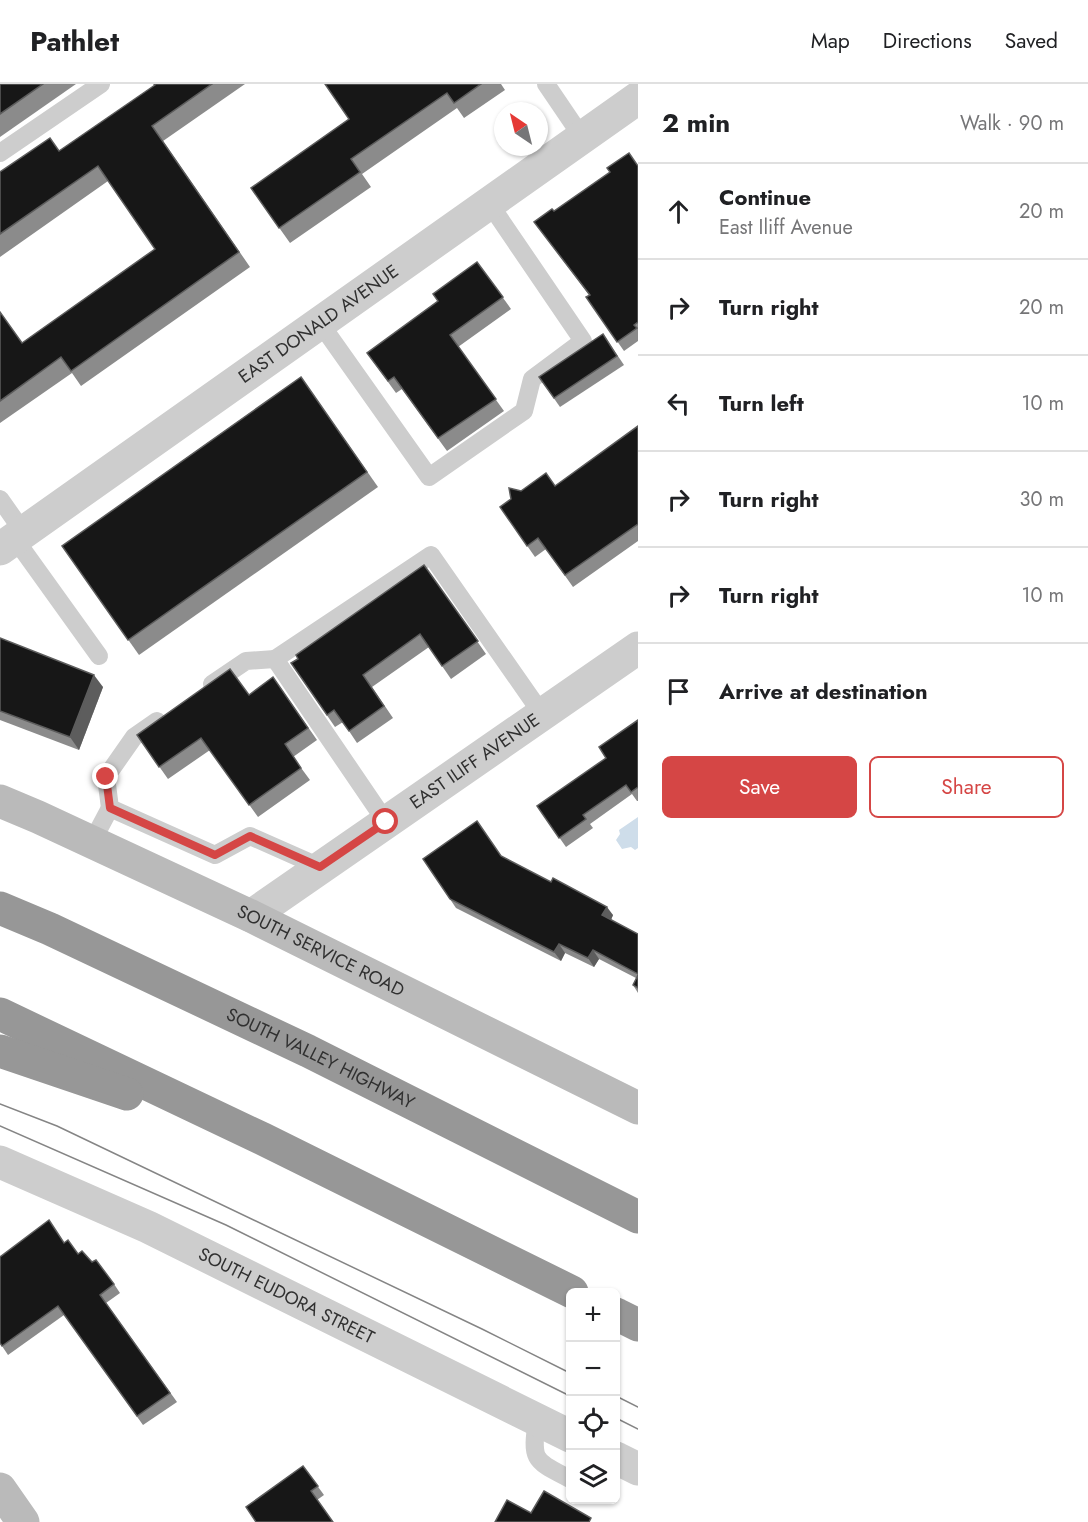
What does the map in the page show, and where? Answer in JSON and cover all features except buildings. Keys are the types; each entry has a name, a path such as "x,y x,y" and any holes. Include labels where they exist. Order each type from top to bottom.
{"highway":[{"path":"0,903 50,929"},
{"name":"SOUTH VALLEY HIGHWAY","path":"0,908 50,929 308,1052 638,1217"},
{"path":"0,1014 263,1139 566,1290"},
{"path":"0,1051 263,1139"},
{"path":"620,1316 638,1325"}],"street":[{"name":"EAST DONALD AVENUE","path":"13,540 638,98"},
{"name":"EAST ILIFF AVENUE","path":"251,916 638,648"},
{"name":"SOUTH SERVICE ROAD","path":"0,801 251,916 638,1108"},
{"name":"SOUTH EUDORA STREET","path":"0,1162 148,1227 566,1434"},
{"path":"0,1489 23,1522"}],"lane":[{"path":"0,153 101,84"},
{"path":"546,84 582,137"},
{"path":"320,323 429,477 524,411 532,379 583,341 489,203"},
{"path":"0,499 13,540 99,656"},
{"path":"199,693 246,661 275,659 431,555 542,714"},
{"path":"275,659 386,822"},
{"path":"92,842 110,808 106,777 134,737 171,712"},
{"path":"110,808 215,855 250,836 320,867"},
{"path":"537,1420 533,1447 541,1464 566,1477"}],"water":[{"path":"638,817 638,848 635,850 631,847 622,849 616,840 620,834 619,830"}],"tram line":[{"path":"0,1104 57,1126 566,1371"},
{"path":"0,1126 226,1225 566,1394"},
{"path":"620,1398 638,1407"},
{"path":"620,1420 638,1429"}],"route":[{"path":"106,777 110,808 215,855 250,836 320,867 386,822"}]}
